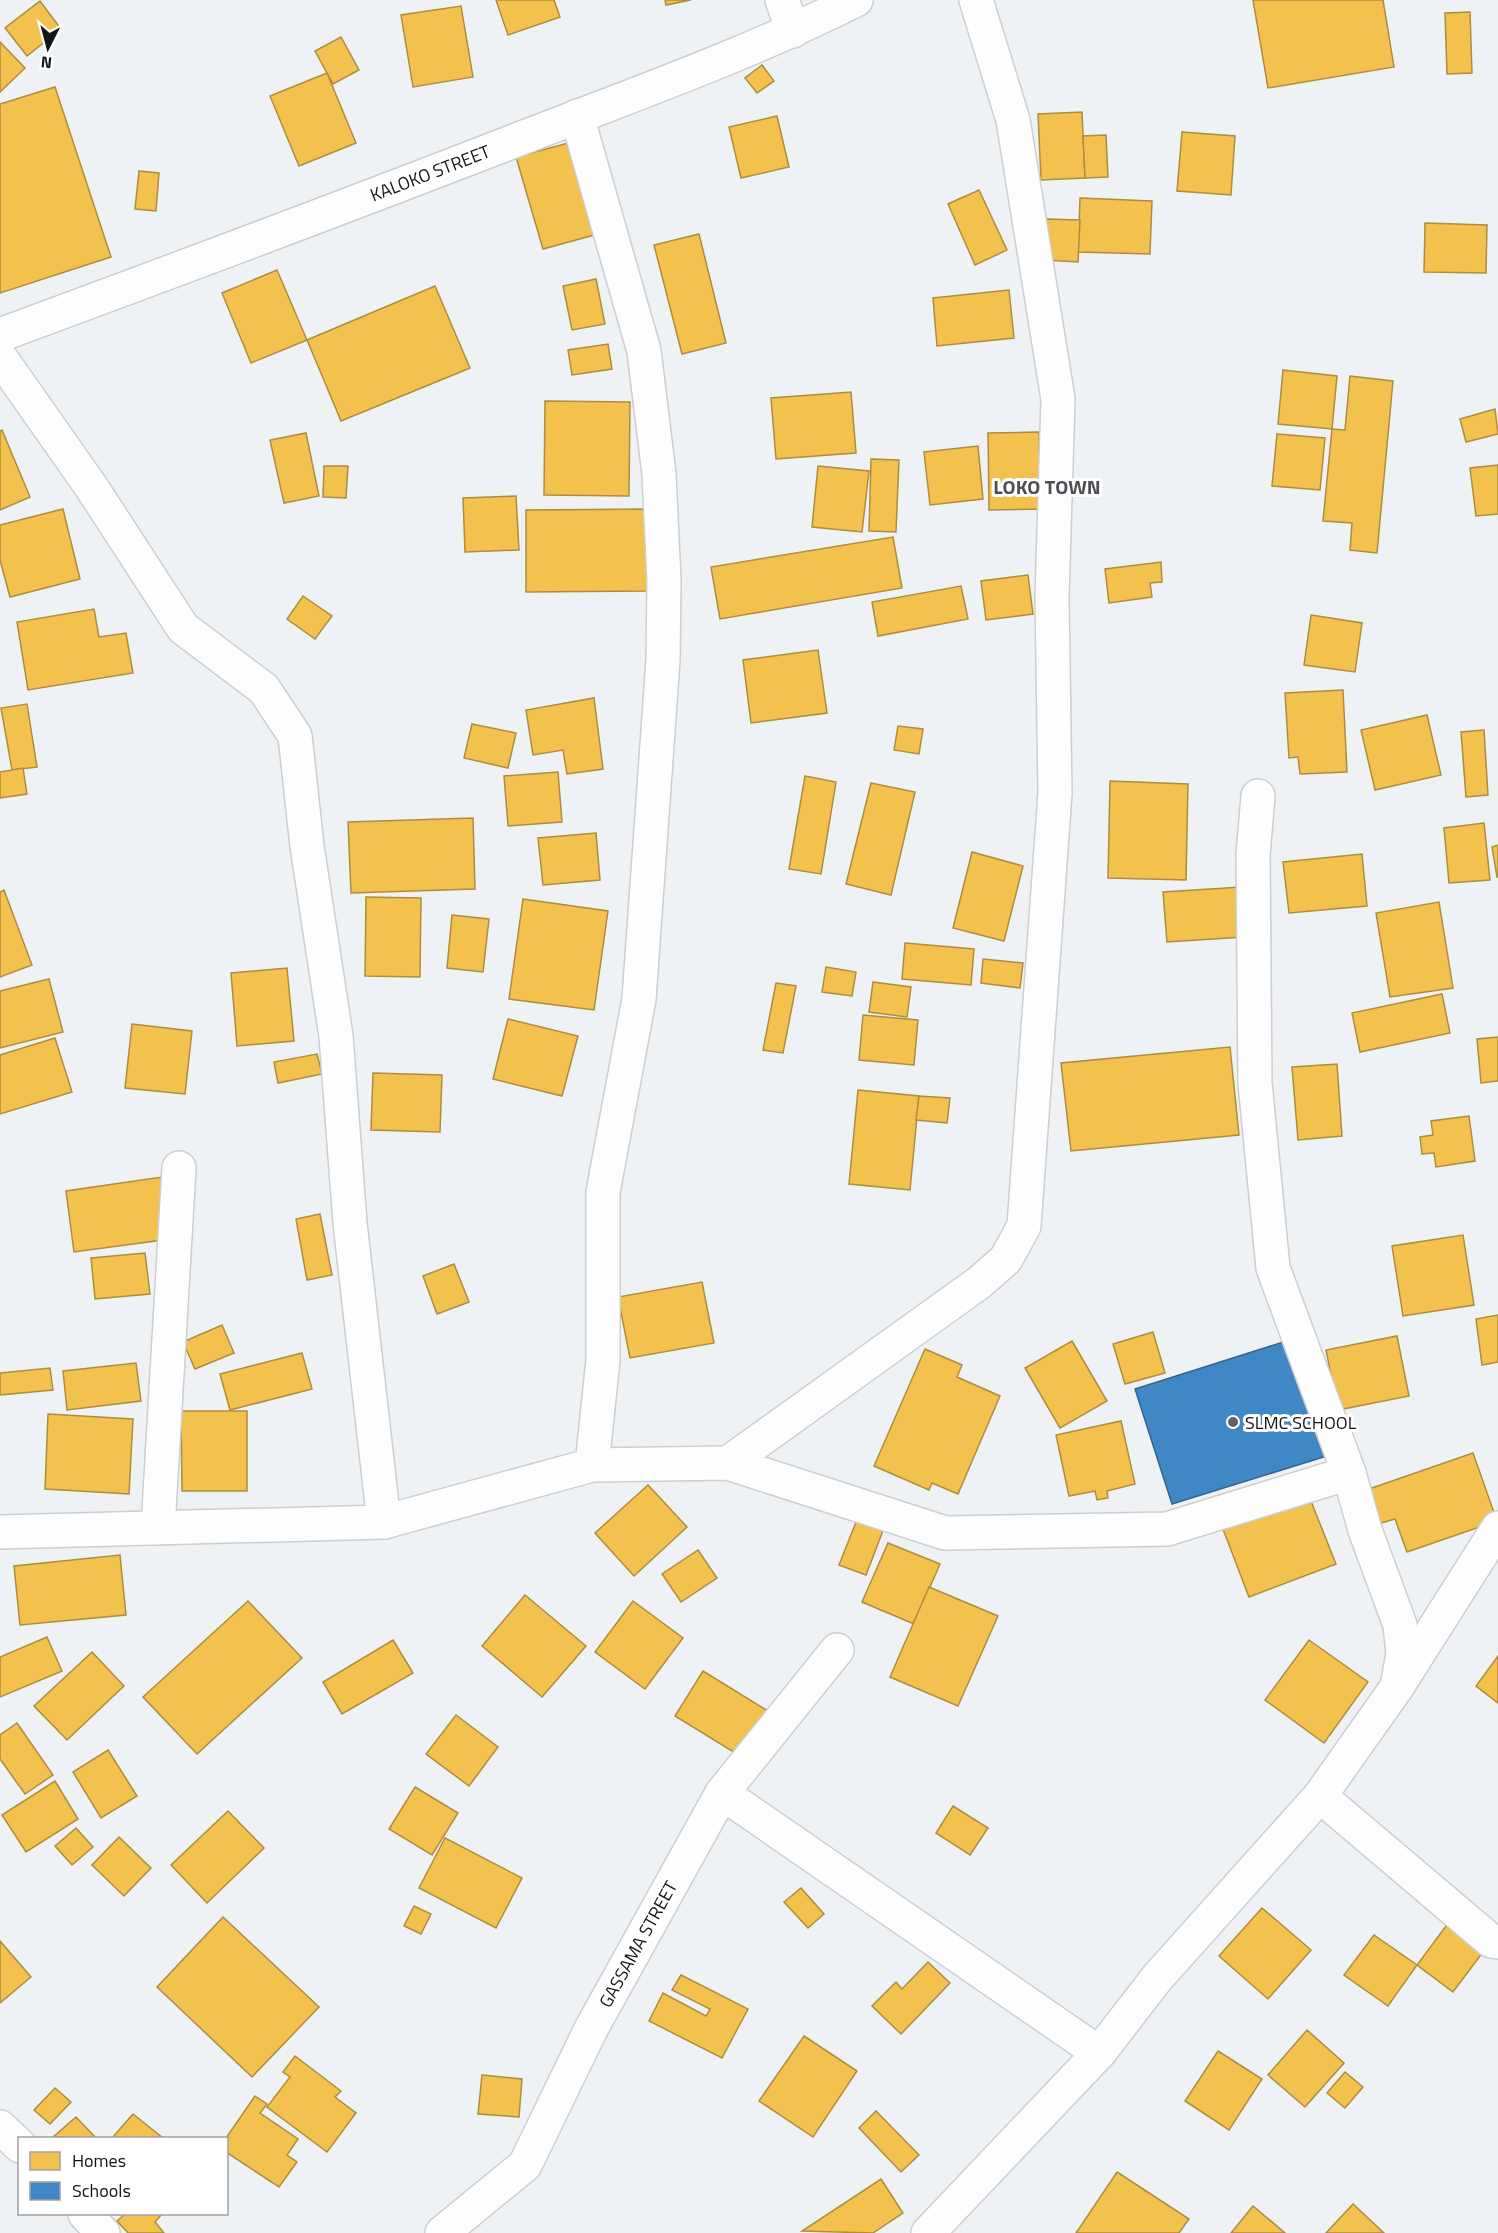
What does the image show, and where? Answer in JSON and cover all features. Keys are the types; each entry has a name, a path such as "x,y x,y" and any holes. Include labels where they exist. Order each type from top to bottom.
{"street":[{"path":"782,0 793,31"},
{"name":"KALOKO STREET","path":"0,335 283,231 577,116 793,31 856,0"},
{"path":"728,1463 980,1282 1006,1259 1023,1226 1055,793 1052,597 1058,399 1013,120 976,0"},
{"path":"577,116 645,351 659,474 664,580 663,660 639,999 603,1192 603,1360 591,1465"},
{"path":"0,357 92,488 183,628 264,689 295,736 307,846 336,1036 350,1223 384,1522"},
{"path":"1258,796 1253,855 1255,1083 1273,1268 1349,1473 1365,1530 1400,1625 1403,1654 1397,1687"},
{"path":"158,1528 179,1168"},
{"path":"0,1532 384,1522 591,1465 728,1463 945,1533 1167,1528 1349,1473"},
{"path":"928,2233 1099,2053 1157,1977 1320,1796 1397,1687 1498,1528"},
{"name":"GASSAMA STREET","path":"442,2233 525,2165 591,2029 722,1793 837,1650"},
{"path":"722,1793 1099,2053"},
{"path":"1320,1796 1491,1941 1498,1942"},
{"path":"0,2127 18,2144"}],"building: Homes":[{"path":"496,0 554,0 560,17 508,35"},
{"path":"665,0 691,0 666,5"},
{"path":"1253,0 1383,0 1394,67 1268,88"},
{"path":"40,1 61,29 27,56 5,28"},
{"path":"461,6 473,77 413,87 401,15"},
{"path":"1470,12 1472,73 1447,74 1445,13"},
{"path":"341,37 359,70 333,84 315,51"},
{"path":"0,42 25,68 0,92"},
{"path":"762,65 774,81 757,93 745,78"},
{"path":"327,73 356,143 299,166 270,96"},
{"path":"55,87 111,257 0,293 0,104"},
{"path":"1082,112 1085,178 1041,180 1038,114"},
{"path":"777,116 789,167 741,178 729,127"},
{"path":"1182,132 1235,136 1231,195 1177,191"},
{"path":"1106,135 1108,177 1085,178 1083,136"},
{"path":"576,141 602,233 543,249 516,157"},
{"path":"139,171 159,173 156,211 135,209"},
{"path":"979,190 1007,250 975,265 948,204"},
{"path":"1080,198 1152,201 1150,254 1078,252"},
{"path":"1046,219 1080,220 1078,262 1045,260"},
{"path":"1425,223 1487,225 1486,273 1424,272"},
{"path":"699,234 726,343 682,354 654,245"},
{"path":"277,270 307,340 251,363 222,293"},
{"path":"596,279 605,324 572,330 563,286"},
{"path":"435,286 470,368 341,421 307,340"},
{"path":"1009,290 1014,338 937,346 933,298"},
{"path":"608,344 612,369 572,375 568,350"},
{"path":"1283,370 1337,376 1332,429 1278,424"},
{"path":"1350,376 1393,381 1377,553 1350,550 1352,523 1323,521 1332,429 1345,430"},
{"path":"851,392 856,453 776,459 771,398"},
{"path":"545,401 630,402 629,496 544,495"},
{"path":"1495,409 1498,434 1466,442 1460,419"},
{"path":"2,430 30,497 0,510 0,431"},
{"path":"1039,432 1041,509 989,510 988,433"},
{"path":"306,433 319,496 284,503 270,440"},
{"path":"1277,434 1325,438 1320,490 1272,486"},
{"path":"978,446 983,499 930,505 924,452"},
{"path":"871,459 899,460 896,532 869,531"},
{"path":"1498,465 1498,514 1476,516 1470,468"},
{"path":"324,466 348,466 346,498 323,497"},
{"path":"818,466 869,471 862,532 812,527"},
{"path":"516,496 519,550 465,552 463,498"},
{"path":"63,509 80,579 10,597 0,560 0,525"},
{"path":"647,509 649,591 526,592 526,510"},
{"path":"893,537 902,588 720,619 711,567"},
{"path":"1161,562 1162,582 1150,583 1152,597 1109,603 1105,569"},
{"path":"1028,575 1033,614 986,620 981,581"},
{"path":"961,586 968,619 878,636 872,602"},
{"path":"303,596 332,616 315,639 287,619"},
{"path":"94,609 99,637 126,633 133,673 28,690 17,622"},
{"path":"1311,615 1362,623 1355,672 1304,665"},
{"path":"818,650 827,713 751,723 743,660"},
{"path":"1343,690 1347,772 1300,774 1298,757 1289,758 1285,693"},
{"path":"594,698 603,769 567,774 563,750 533,755 526,710"},
{"path":"27,704 37,767 12,770 1,708"},
{"path":"1427,715 1441,775 1375,790 1361,730"},
{"path":"472,724 516,733 508,768 464,758"},
{"path":"898,726 923,729 919,754 894,750"},
{"path":"1484,730 1488,795 1466,797 1461,732"},
{"path":"23,768 27,794 0,798 0,772"},
{"path":"558,772 562,822 508,826 504,776"},
{"path":"805,776 836,782 821,874 789,869"},
{"path":"1110,781 1188,784 1186,880 1108,878"},
{"path":"871,783 915,792 891,895 846,884"},
{"path":"473,818 475,889 351,893 348,822"},
{"path":"1484,823 1490,880 1449,883 1444,828"},
{"path":"596,833 600,880 543,885 538,838"},
{"path":"1498,845 1498,877 1497,877 1492,847"},
{"path":"972,852 1023,866 1004,941 953,928"},
{"path":"1362,854 1367,906 1289,913 1283,862"},
{"path":"1241,887 1244,937 1167,942 1163,892"},
{"path":"4,890 32,965 0,977 0,892"},
{"path":"366,897 421,898 420,977 365,976"},
{"path":"523,899 608,911 594,1010 509,999"},
{"path":"1439,902 1453,988 1390,997 1376,913"},
{"path":"452,915 489,919 483,972 447,968"},
{"path":"905,943 974,949 971,985 902,979"},
{"path":"983,959 1023,963 1020,988 981,983"},
{"path":"826,967 856,972 852,996 822,992"},
{"path":"287,968 294,1041 237,1046 231,973"},
{"path":"49,979 63,1032 0,1048 0,991"},
{"path":"873,982 911,987 907,1017 869,1012"},
{"path":"776,983 796,986 783,1053 763,1050"},
{"path":"1442,994 1450,1033 1360,1052 1352,1013"},
{"path":"863,1015 918,1020 914,1065 859,1060"},
{"path":"508,1019 578,1036 562,1096 493,1079"},
{"path":"132,1024 192,1031 185,1094 125,1088"},
{"path":"1498,1037 1498,1081 1481,1083 1477,1039"},
{"path":"55,1038 72,1092 0,1114 0,1055"},
{"path":"1230,1047 1239,1135 1071,1151 1061,1063"},
{"path":"317,1054 322,1074 278,1083 274,1062"},
{"path":"1337,1064 1342,1136 1298,1140 1292,1067"},
{"path":"373,1073 442,1075 440,1132 371,1130"},
{"path":"858,1090 919,1096 910,1190 849,1184"},
{"path":"919,1096 950,1098 947,1123 916,1120"},
{"path":"1469,1116 1475,1161 1436,1167 1434,1153 1422,1154 1420,1137 1433,1135 1431,1121"},
{"path":"162,1177 170,1239 74,1252 66,1191"},
{"path":"320,1214 332,1275 307,1280 296,1219"},
{"path":"1463,1235 1474,1305 1403,1316 1392,1246"},
{"path":"145,1253 150,1294 95,1299 91,1258"},
{"path":"454,1264 469,1302 437,1314 423,1276"},
{"path":"702,1282 714,1343 630,1358 618,1297"},
{"path":"1498,1315 1498,1362 1482,1365 1476,1319"},
{"path":"222,1325 234,1353 195,1369 183,1342"},
{"path":"1153,1332 1165,1373 1125,1384 1113,1344"},
{"path":"1397,1336 1409,1396 1338,1410 1326,1350"},
{"path":"1072,1341 1107,1401 1060,1428 1025,1368"},
{"path":"925,1349 962,1365 957,1377 1000,1396 958,1494 932,1483 929,1490 874,1466"},
{"path":"302,1353 312,1389 230,1410 220,1374"},
{"path":"136,1363 141,1401 67,1410 63,1371"},
{"path":"50,1368 53,1390 0,1395 0,1373"},
{"path":"181,1411 247,1411 247,1491 182,1491"},
{"path":"48,1414 133,1419 129,1494 45,1489"},
{"path":"1121,1421 1135,1484 1107,1491 1108,1498 1097,1500 1095,1491 1069,1496 1056,1435"},
{"path":"1473,1453 1497,1521 1407,1552 1395,1519 1381,1523 1369,1489"},
{"path":"648,1485 687,1527 634,1576 595,1533"},
{"path":"1307,1491 1336,1564 1249,1597 1221,1524"},
{"path":"858,1517 884,1528 866,1575 839,1565"},
{"path":"888,1543 940,1564 914,1624 862,1602"},
{"path":"698,1550 717,1578 681,1602 662,1574"},
{"path":"120,1555 126,1615 20,1625 14,1566"},
{"path":"929,1587 998,1616 958,1706 890,1677"},
{"path":"525,1595 586,1646 542,1697 482,1646"},
{"path":"248,1601 302,1658 197,1754 143,1697"},
{"path":"633,1601 683,1638 645,1689 595,1652"},
{"path":"47,1637 62,1671 0,1697 0,1657"},
{"path":"393,1640 413,1673 342,1714 323,1682"},
{"path":"1309,1640 1368,1682 1324,1743 1265,1700"},
{"path":"92,1652 124,1686 67,1740 34,1706"},
{"path":"1498,1656 1498,1703 1476,1686"},
{"path":"703,1671 768,1711 740,1756 675,1716"},
{"path":"456,1715 498,1747 469,1786 426,1754"},
{"path":"17,1723 53,1775 25,1794 0,1759 0,1735"},
{"path":"108,1750 137,1796 101,1818 73,1772"},
{"path":"55,1781 78,1819 26,1852 2,1815"},
{"path":"415,1787 458,1813 432,1855 389,1829"},
{"path":"953,1806 988,1828 970,1855 936,1833"},
{"path":"228,1811 264,1848 207,1903 171,1865"},
{"path":"76,1828 93,1847 72,1865 55,1846"},
{"path":"119,1837 151,1868 124,1896 92,1865"},
{"path":"445,1838 522,1878 496,1928 419,1888"},
{"path":"801,1888 824,1914 808,1928 784,1902"},
{"path":"414,1906 431,1914 421,1934 404,1926"},
{"path":"1262,1908 1311,1950 1268,1999 1219,1956"},
{"path":"223,1917 319,2007 252,2077 157,1987"},
{"path":"1446,1926 1483,1952 1453,1992 1417,1965"},
{"path":"1374,1935 1417,1965 1388,2006 1344,1975"},
{"path":"0,1941 31,1977 0,2003"},
{"path":"928,1962 950,1983 901,2034 872,2006 896,1982 902,1989"},
{"path":"681,1975 748,2009 722,2058 649,2021 663,1993 706,2016 710,2009 672,1990"},
{"path":"1307,2030 1344,2063 1305,2107 1268,2075"},
{"path":"804,2036 857,2071 813,2137 759,2101"},
{"path":"1218,2051 1262,2079 1229,2130 1185,2101"},
{"path":"295,2056 341,2091 335,2097 356,2113 327,2152 267,2107 290,2077 283,2072"},
{"path":"1345,2072 1363,2087 1345,2108 1327,2093"},
{"path":"482,2075 522,2079 519,2117 478,2114"},
{"path":"55,2088 71,2102 50,2124 34,2110"},
{"path":"255,2096 267,2104 260,2113 298,2139 287,2155 297,2162 279,2187 228,2153 227,2137"},
{"path":"876,2111 919,2155 901,2172 859,2128"},
{"path":"133,2114 162,2137 113,2137"},
{"path":"76,2117 95,2137 53,2137"},
{"path":"1117,2172 1189,2219 1179,2233 1076,2233"},
{"path":"881,2179 903,2213 873,2233 802,2231"},
{"path":"1353,2204 1384,2233 1326,2233"},
{"path":"1253,2206 1285,2233 1231,2233"},
{"path":"124,2215 161,2215 155,2222 164,2233 128,2233 117,2221"}],"building: Schools":[{"name":"SLMC SCHOOL","path":"1293,1339 1330,1455 1172,1504 1135,1389"}],"place":[{"name":"SLMC SCHOOL","path":"1233,1422"}],"district":[{"name":"LOKO TOWN","path":"1047,486"}]}
